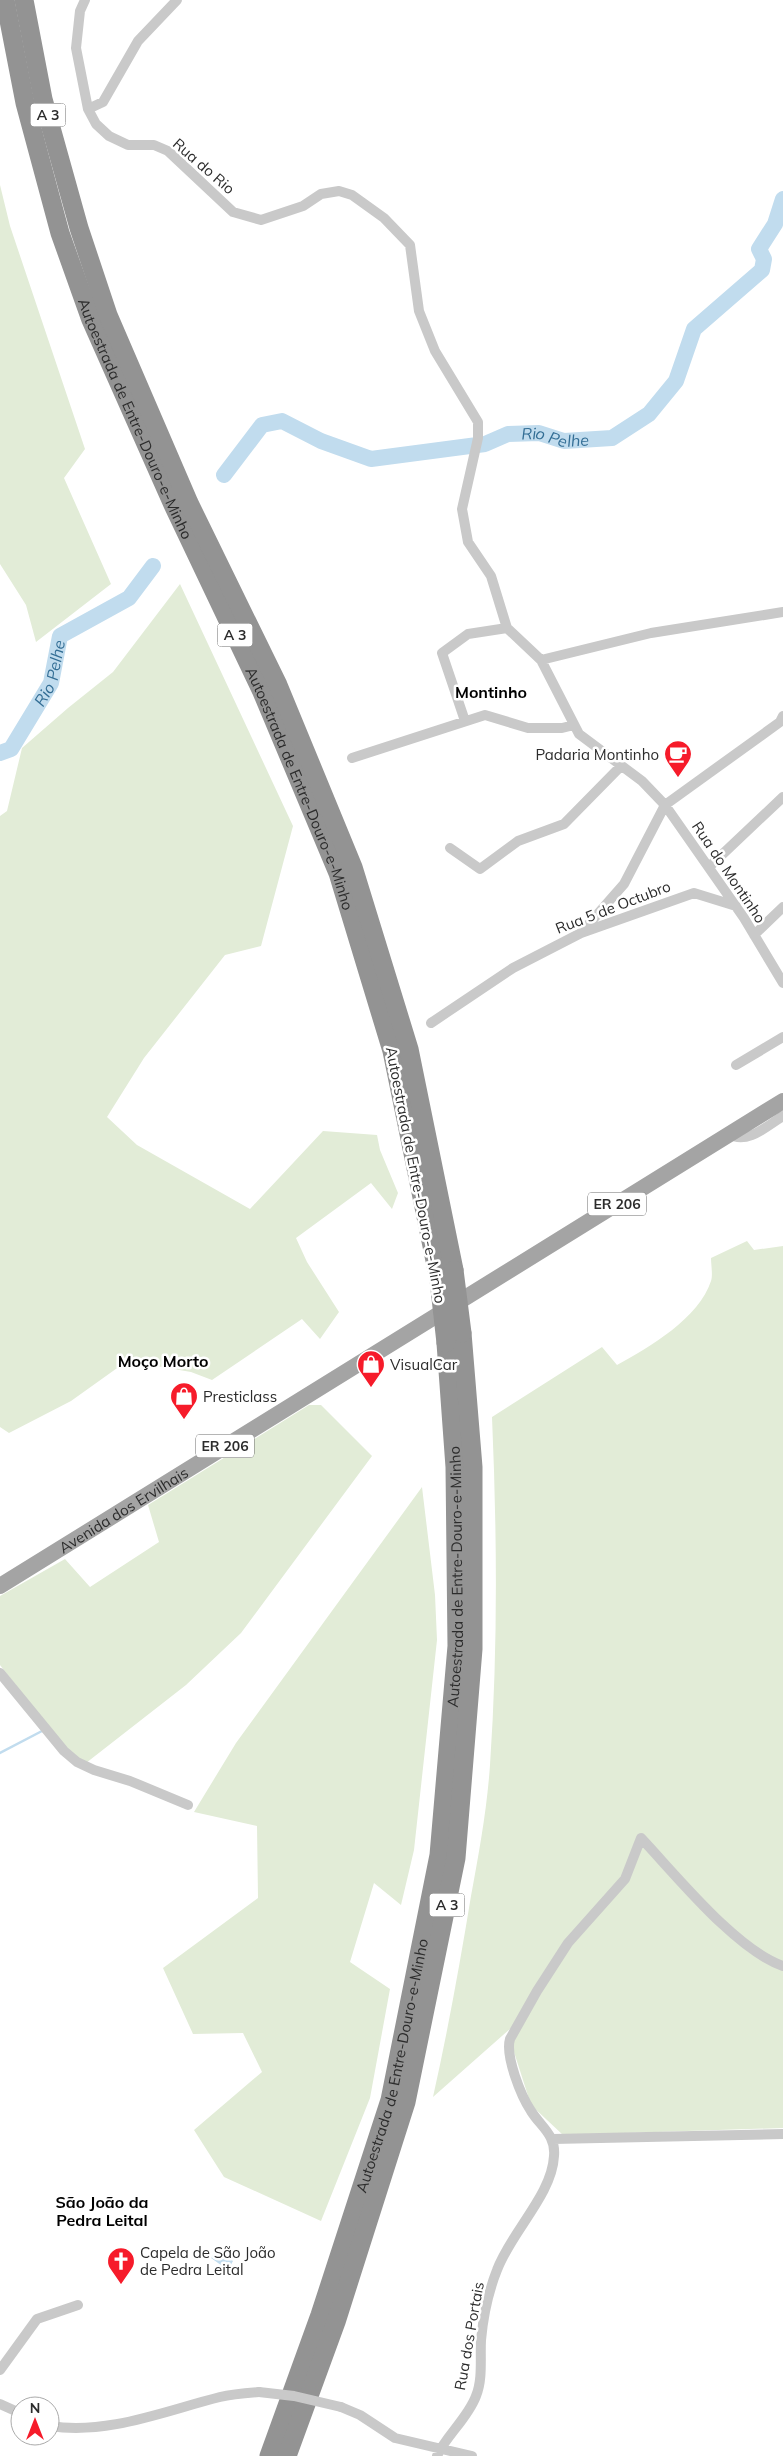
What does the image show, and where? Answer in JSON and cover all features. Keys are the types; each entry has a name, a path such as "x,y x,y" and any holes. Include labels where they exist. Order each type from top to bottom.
{"highway":[{"name":"Autoestrada de Entre-Douro-e-Minho","path":"5,0 25,103 60,233 91,320 174,507 262,692 338,873 392,1051 447,1275"},
{"name":"Autoestrada de Entre-Douro-e-Minho","path":"24,0 43,99 79,228 108,315 189,503 278,685 353,867 409,1048 447,1275 454,1338 473,1467 473,1649 456,1858 406,2102 336,2322 287,2456"},
{"name":"Autoestrada de Entre-Douro-e-Minho","path":"269,2456 320,2314 390,2100 439,1855 457,1646 454,1338"}],"main road":[{"name":"ER 206","path":"729,1134 783,1101"},
{"name":"Avenida dos Ervilhais","path":"0,1586 729,1134"}],"street":[{"path":"85,0 80,11 76,48 88,109 103,102 138,41 177,0"},
{"name":"Rua do Rio","path":"88,109 96,124 118,141 128,145 154,145 168,151 232,212 261,220 303,206 321,194 338,192 352,195 384,218 410,245 419,311 435,351 478,422 478,438 474,460 462,509 468,542 491,576 507,628"},
{"path":"540,660 651,633 783,612"},
{"path":"465,721 442,653 468,634 507,628"},
{"name":"Rua do Montinho","path":"507,628 540,660 579,734 642,781 665,805 736,906 783,983"},
{"path":"352,758 485,715 528,728 562,728 574,725"},
{"path":"580,933 624,884 665,805 780,722 783,716"},
{"path":"450,848 480,869 518,841 564,824 621,766"},
{"path":"710,867 783,797"},
{"name":"Rua 5 de Octubro","path":"431,1023 513,968 580,933 694,892 736,906"},
{"path":"754,935 783,907"},
{"path":"736,1065 783,1038"},
{"path":"729,1134 736,1139 746,1138 782,1118"},
{"path":"0,1673 64,1752 77,1762 188,1805"},
{"path":"783,1966 767,1961 750,1949 711,1912 641,1838 625,1879 558,1957 508,2045 510,2060 526,2104 553,2138 783,2134"},
{"name":"Rua dos Portais","path":"438,2452 449,2439 476,2397 482,2338 496,2272 507,2249 551,2174 555,2152 553,2138"},
{"path":"0,2370 37,2319 78,2305"},
{"path":"60,2427 94,2428 150,2417 222,2396 254,2392 294,2396 341,2407 360,2415 395,2438 438,2452 472,2456"}],"green space":[{"path":"0,185 10,226 85,449 64,478 111,584 36,642 26,605 0,564"},
{"path":"180,584 293,826 261,946 225,955 144,1058 107,1117 137,1145 250,1209 323,1131 377,1135 380,1150 398,1193 392,1209 371,1183 296,1238 307,1262 339,1312 320,1339 302,1319 212,1380 191,1372 127,1361 71,1401 9,1433 0,1427 0,816 7,811 22,748 113,672"},
{"path":"747,1241 754,1250 783,1246 783,2128 563,2135 531,2105 514,2052 511,2028 433,2097 463,1946 489,1781 493,1722 496,1591 492,1417 602,1347 617,1365 658,1340 685,1319 705,1294 712,1279 711,1258"},
{"path":"309,1405 321,1405 372,1456 241,1633 186,1685 86,1763 67,1751 0,1665 0,1596 65,1559 90,1587 159,1542 148,1505"},
{"path":"422,1487 435,1595 437,1640 414,1850 401,1905 374,1883 350,1962 390,1989 370,2098 321,2221 224,2177 194,2130 262,2072 243,2033 193,2034 163,1968 258,1898 257,1826 194,1812 236,1743"}],"water":[{"path":"216,2250 233,2261 228,2270 211,2258"}],"waterway":[{"name":"Rio Pelhe","path":"224,475 262,425 282,421 321,441 371,459 485,444 508,434 539,433 564,441 612,438 649,414 676,381 694,329 762,270 764,259 759,249 775,224 783,199"},
{"name":"Rio Pelhe","path":"0,753 11,749 51,683 60,636 129,598 153,566"},
{"path":"0,1753 42,1731"}],"place":[{"name":"Padaria Montinho","path":"678,778"},
{"name":"VisualCar","path":"371,1388"},
{"name":"Presticlass","path":"184,1420"},
{"name":"Capela de São João de Pedra Leital","path":"121,2285"}],"district":[{"name":"Montinho","path":"491,692"},
{"name":"Moço Morto","path":"163,1361"},
{"name":"São João da Pedra Leital","path":"102,2211"}]}
